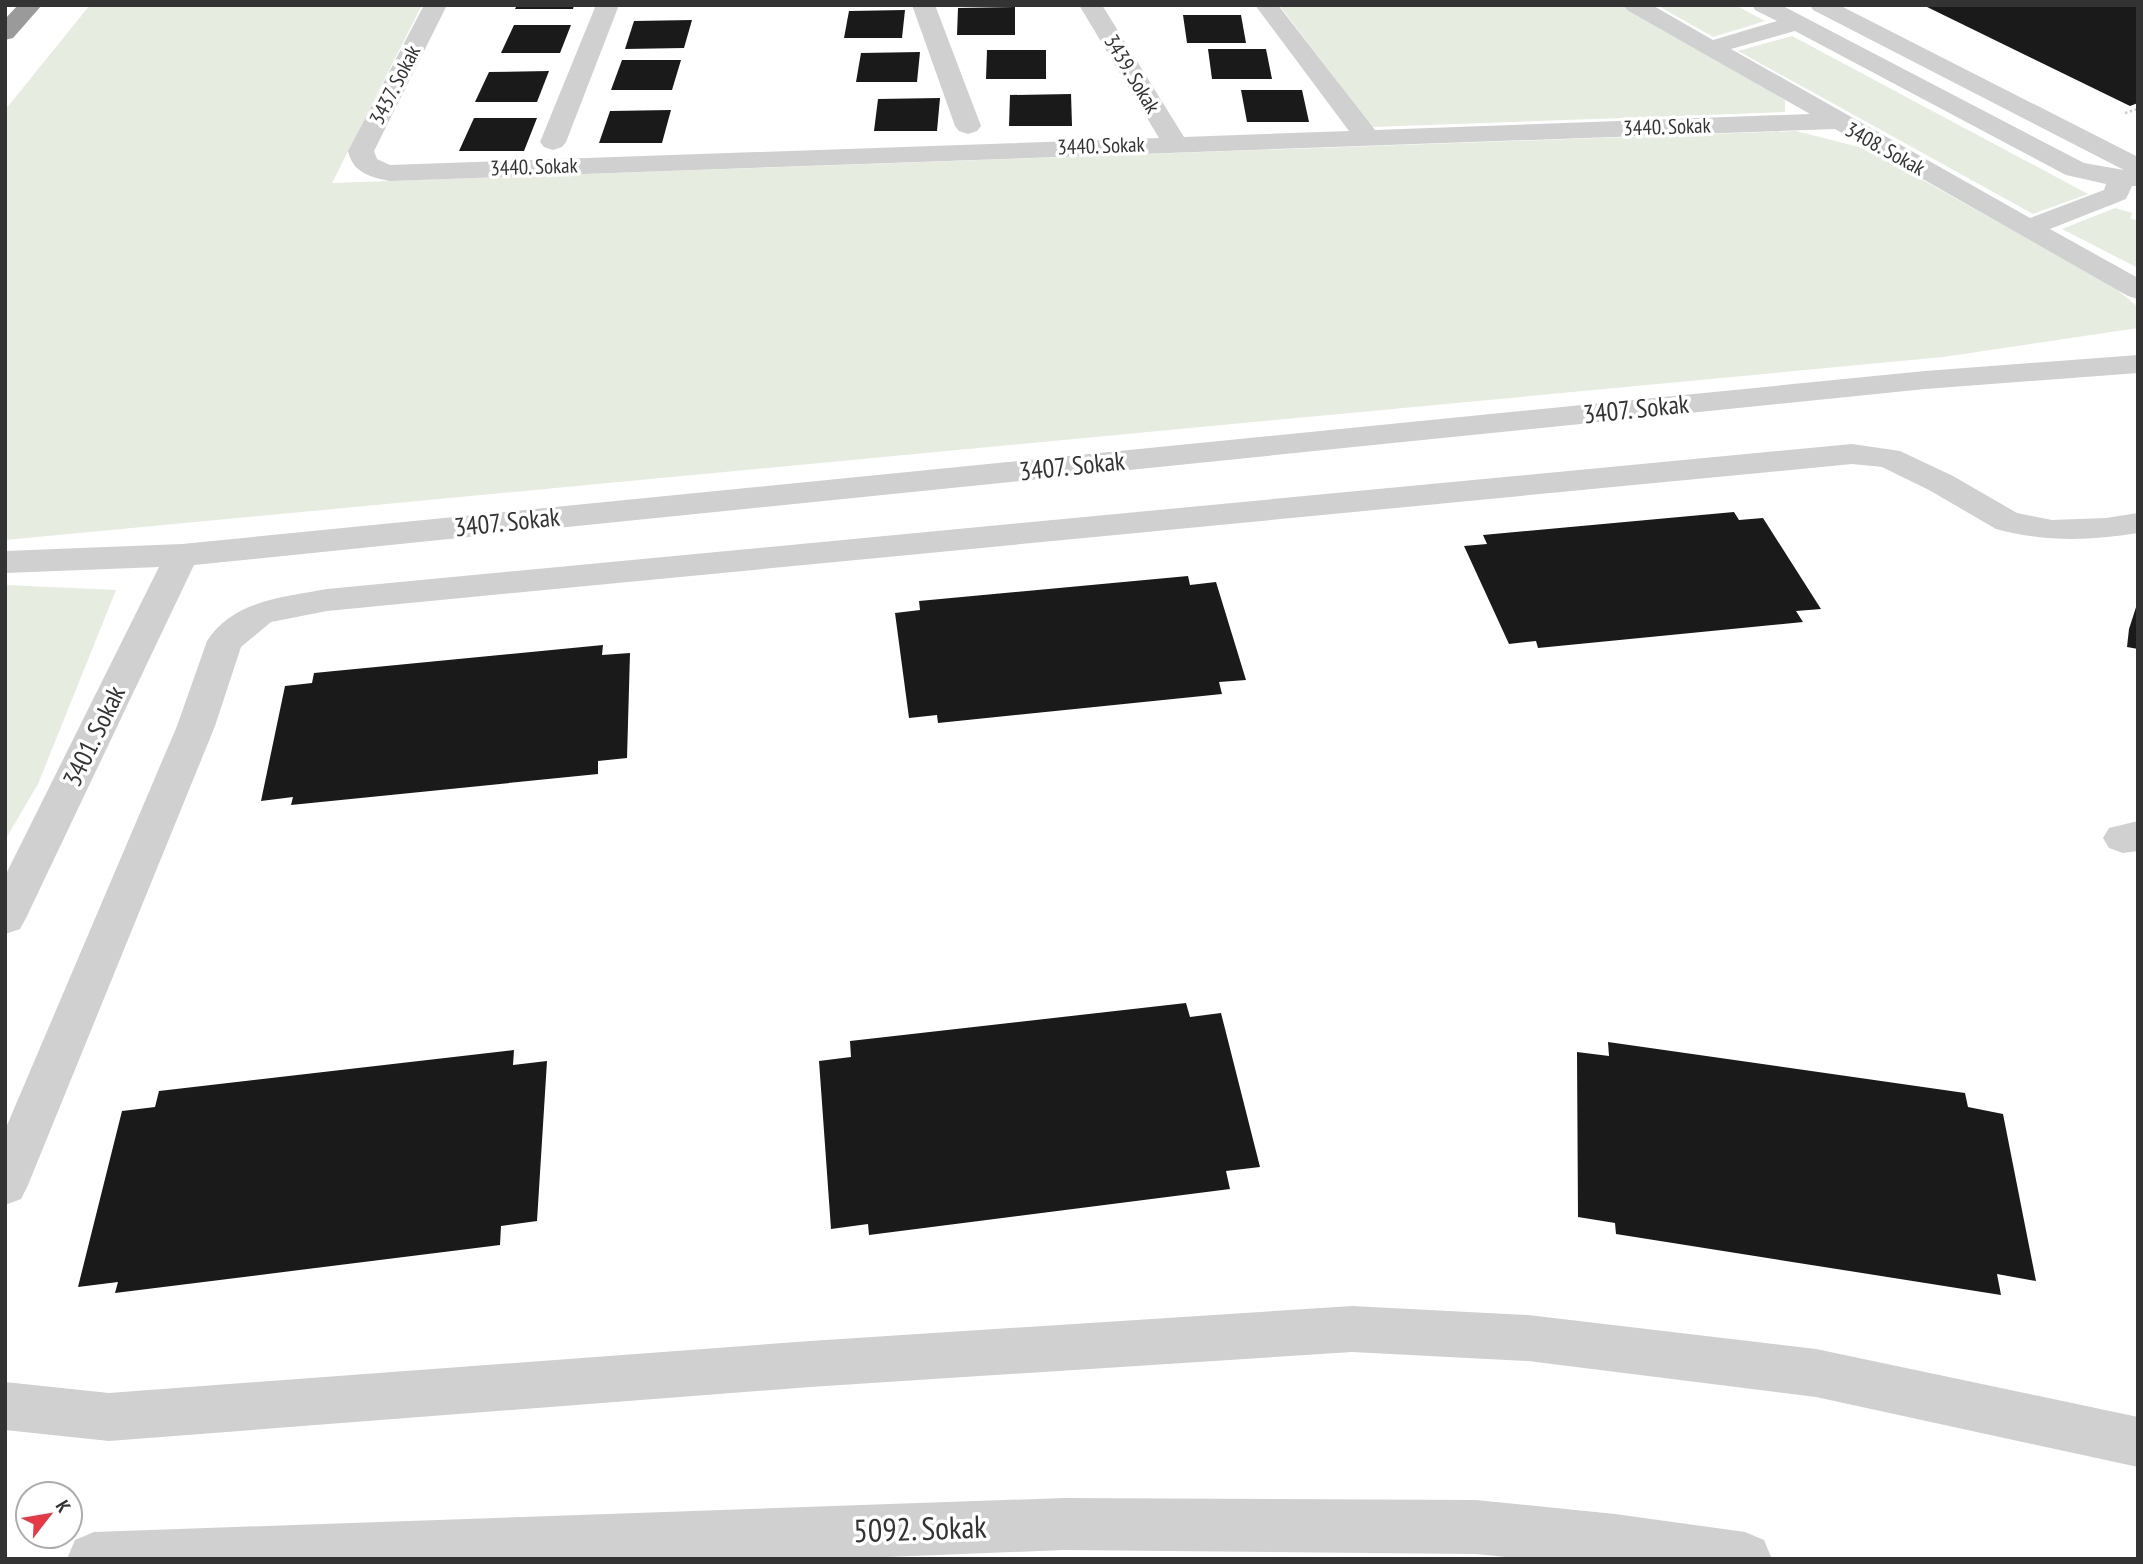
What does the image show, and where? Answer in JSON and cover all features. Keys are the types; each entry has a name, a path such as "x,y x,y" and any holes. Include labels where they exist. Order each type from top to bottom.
{"highway":[{"path":"5,33 31,5"}],"street":[{"name":"3437. Sokak","path":"368,166 362,159 362,151 436,5"},
{"path":"553,142 608,5"},
{"path":"923,5 968,126"},
{"name":"3439. Sokak","path":"1090,5 1175,143"},
{"path":"1266,5 1367,137"},
{"name":"3408. Sokak","path":"1635,5 1835,121 2138,290"},
{"path":"1763,5 2075,169 2132,175"},
{"path":"1821,5 2132,175"},
{"path":"1710,48 1797,23"},
{"name":"3440. Sokak","path":"368,166 390,173 1835,121"},
{"path":"2027,228 2112,197 2132,175"},
{"name":"3407. Sokak","path":"5,562 182,555 1925,380 2138,364"},
{"path":"5,1185 196,726 225,641 260,613 327,600 1852,454 1889,458 1941,483 2008,522 2052,530 2106,528 2138,523"},
{"name":"3401. Sokak","path":"5,918 182,555"},
{"path":"5,1406 109,1417 824,1363 1352,1329 1528,1338 1815,1373 2138,1442"},
{"name":"5092. Sokak","path":"94,1559 1064,1524 1476,1527 1615,1541 1745,1559"}],"shaded area":[{"path":"90,5 422,5 332,183 1796,131 1859,147 1887,160 2114,287 2138,307 2138,328 1943,357 5,540 5,110"},
{"path":"1279,5 1622,5 1785,100 1785,112 1372,127"},
{"path":"1657,5 1735,5 1765,21 1713,37"},
{"path":"1792,36 2088,194 2033,214 1738,51"},
{"path":"2115,208 2132,213 2130,219 2138,220 2138,268 2062,229"},
{"path":"5,585 116,590 38,784 5,840"}],"building":[{"path":"517,5 574,5 573,9 515,9"},
{"path":"1923,5 2138,5 2138,103 2130,106"},
{"path":"1015,7 1015,35 957,35 958,8"},
{"path":"905,10 902,38 844,38 849,11"},
{"path":"1183,15 1241,15 1246,43 1187,43"},
{"path":"692,20 684,48 625,49 634,21"},
{"path":"514,25 571,25 560,53 501,53"},
{"path":"1208,49 1266,49 1272,79 1212,79"},
{"path":"987,50 1046,50 1046,79 986,79"},
{"path":"920,52 917,82 856,82 861,53"},
{"path":"622,60 681,60 672,90 611,90"},
{"path":"549,71 537,102 475,102 489,72"},
{"path":"1241,90 1302,90 1309,122 1247,122"},
{"path":"1071,94 1072,126 1009,126 1010,95"},
{"path":"940,98 937,131 874,131 878,99"},
{"path":"671,110 662,143 599,143 610,111"},
{"path":"474,118 537,118 524,151 459,151"},
{"path":"1734,512 1739,520 1763,518 1821,609 1796,611 1803,622 1538,648 1536,641 1509,644 1464,546 1487,544 1483,535"},
{"path":"1188,576 1190,585 1216,582 1246,680 1219,682 1222,694 938,723 937,715 909,718 895,613 920,610 919,601"},
{"path":"2138,601 2138,649 2127,647 2129,629"},
{"path":"603,645 602,655 630,653 627,758 598,761 598,774 291,805 293,797 261,801 285,686 312,683 314,673"},
{"path":"1186,1003 1190,1017 1221,1013 1260,1167 1226,1171 1230,1189 869,1235 868,1224 831,1229 819,1061 851,1057 850,1041"},
{"path":"1608,1042 1965,1093 1968,1107 2003,1114 2036,1281 1997,1274 2001,1295 1616,1234 1615,1223 1578,1217 1577,1052 1609,1056"},
{"path":"514,1050 513,1065 547,1061 537,1221 501,1226 500,1245 115,1293 118,1282 78,1287 122,1111 155,1107 159,1091"}]}
